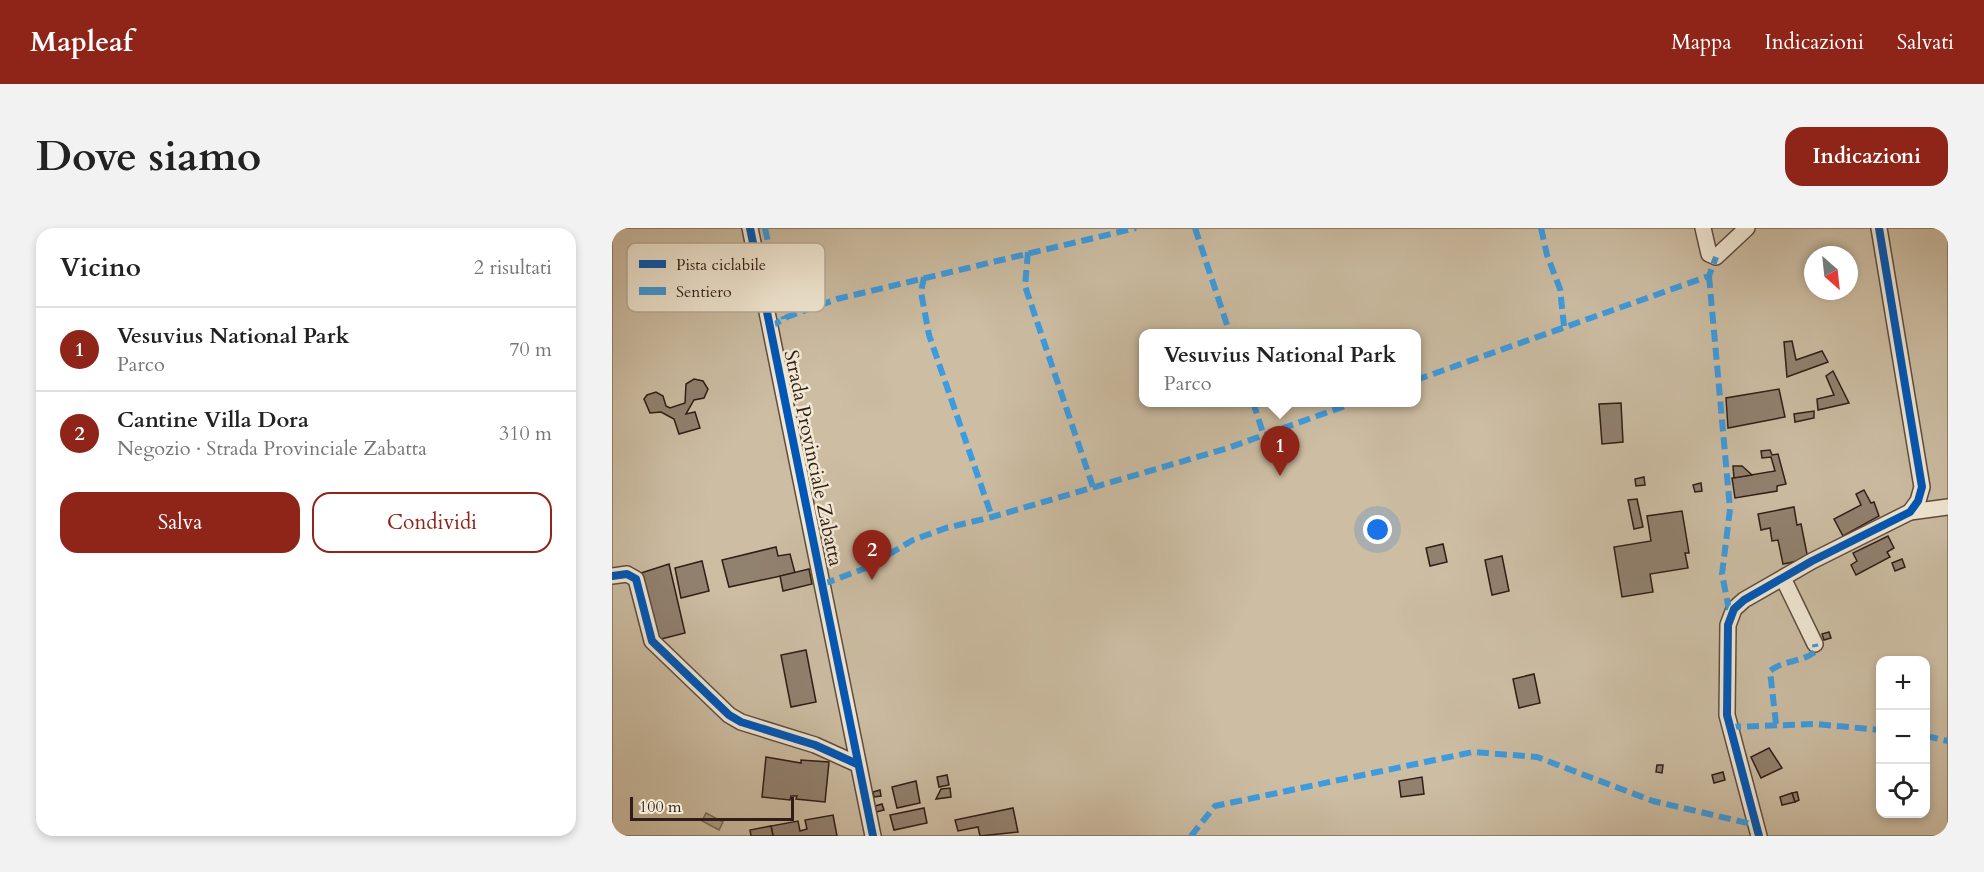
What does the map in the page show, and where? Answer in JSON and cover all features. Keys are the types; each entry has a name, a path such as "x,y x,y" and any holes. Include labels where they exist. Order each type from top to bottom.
{"street":[{"name":"Strada Provinciale Zabatta","path":"750,228 753,243"},
{"path":"1703,228 1709,254 1716,257 1747,228"},
{"path":"1879,228 1922,488 1918,501 1910,512"},
{"name":"Strada Provinciale Zabatta","path":"767,312 873,836"},
{"path":"1759,836 1727,716 1728,624 1734,609 1744,600 1783,578 1910,512 1948,507"},
{"path":"612,576 627,574 636,579 652,641 734,719 806,741 857,764"},
{"path":"1783,578 1815,644"}],"shaded area":[{"path":"612,228 1948,228 1948,836 612,836"},
{"path":"706,813 723,822 719,830 702,821"}],"building":[{"path":"1792,341 1796,360 1822,351 1828,362 1787,377 1784,342"},
{"path":"1833,371 1849,403 1818,410 1817,399 1834,395 1826,376"},
{"path":"694,379 703,381 708,389 704,398 694,400 686,414 695,412 700,428 679,434 674,419 661,412 650,413 644,399 647,395 656,392 663,396 666,406 670,408 685,403 686,384"},
{"path":"1779,389 1785,417 1728,428 1726,398"},
{"path":"1621,403 1623,442 1602,444 1599,404"},
{"path":"1814,411 1814,418 1795,422 1794,414"},
{"path":"1770,450 1772,455 1778,454 1786,484 1777,486 1777,491 1735,498 1732,478 1775,471 1771,457 1762,458 1761,451"},
{"path":"1733,466 1742,466 1752,475 1734,478"},
{"path":"1644,477 1645,485 1636,486 1635,479"},
{"path":"1701,483 1702,491 1695,492 1693,485"},
{"path":"1864,490 1871,503 1874,502 1879,516 1843,536 1834,519 1861,505 1856,494"},
{"path":"1637,499 1643,527 1634,529 1628,500"},
{"path":"1794,507 1797,525 1801,524 1808,559 1783,564 1778,540 1772,541 1770,528 1761,530 1758,514"},
{"path":"1682,511 1689,553 1685,553 1688,568 1650,574 1653,592 1622,597 1614,547 1651,541 1647,516"},
{"path":"1888,536 1894,548 1887,552 1890,557 1856,575 1851,565 1857,561 1853,553"},
{"path":"1443,544 1447,562 1430,566 1426,548"},
{"path":"776,547 778,556 790,554 795,573 729,587 722,560"},
{"path":"1502,556 1509,591 1492,595 1485,560"},
{"path":"1902,559 1905,567 1895,571 1892,563"},
{"path":"702,561 709,591 681,598 675,568"},
{"path":"669,564 685,633 657,640 641,573"},
{"path":"809,569 812,584 783,591 780,576"},
{"path":"1829,632 1831,638 1824,640 1822,634"},
{"path":"806,650 816,702 791,707 781,655"},
{"path":"1534,674 1540,703 1519,708 1513,679"},
{"path":"1769,748 1782,768 1761,778 1751,757"},
{"path":"766,757 801,763 801,760 829,762 825,802 796,799 797,796 791,796 790,800 762,797"},
{"path":"1657,765 1663,765 1662,773 1656,772"},
{"path":"1723,772 1725,780 1714,783 1712,775"},
{"path":"947,775 949,785 939,787 937,777"},
{"path":"1422,777 1424,794 1401,797 1399,781"},
{"path":"916,781 920,803 897,808 892,787"},
{"path":"950,788 951,797 936,799 941,789"},
{"path":"880,790 881,796 874,797 873,792"},
{"path":"1797,792 1799,800 1795,802 1792,793"},
{"path":"1792,793 1795,802 1782,805 1780,797"},
{"path":"882,804 884,810 876,812 875,806"},
{"path":"924,808 927,823 894,830 890,815"},
{"path":"1013,808 1018,832 980,836 978,827 958,831 955,820"},
{"path":"833,815 837,836 773,836 771,826 798,821 800,831 807,829 805,820"},
{"path":"771,826 773,836 751,836 750,830"}],"marked path":[{"path":"765,228 768,243"},
{"path":"825,303 1136,228"},
{"path":"1195,228 1228,329"},
{"path":"1541,228 1547,255 1560,289 1564,326"},
{"path":"1028,252 1025,286 1093,487"},
{"path":"1421,378 1709,276 1716,257"},
{"path":"1709,276 1730,509 1722,574 1730,615"},
{"path":"924,277 921,292 929,335 992,517"},
{"path":"783,312 784,319"},
{"path":"770,327 801,312"},
{"path":"1255,407 1264,436"},
{"path":"823,584 866,568 913,540 946,528 992,517 1228,448 1342,407"},
{"path":"1776,724 1770,671 1775,667 1811,655 1816,651 1815,644"},
{"path":"1729,727 1816,724 1876,730"},
{"path":"1930,737 1948,741"},
{"path":"1191,836 1215,806 1473,752 1537,757 1653,801 1756,825"}],"cycle path":[{"path":"750,228 753,243"},
{"path":"1759,836 1727,715 1728,625 1734,609 1744,600 1812,561 1910,512 1918,501 1922,487 1879,228"},
{"path":"767,312 873,836"},
{"path":"612,576 627,574 636,579 652,641 729,715 741,722 815,745 857,764"}],"place":[{"name":"Vesuvius National Park","path":"1280,476"},
{"name":"Cantine Villa Dora","path":"872,580"}]}
